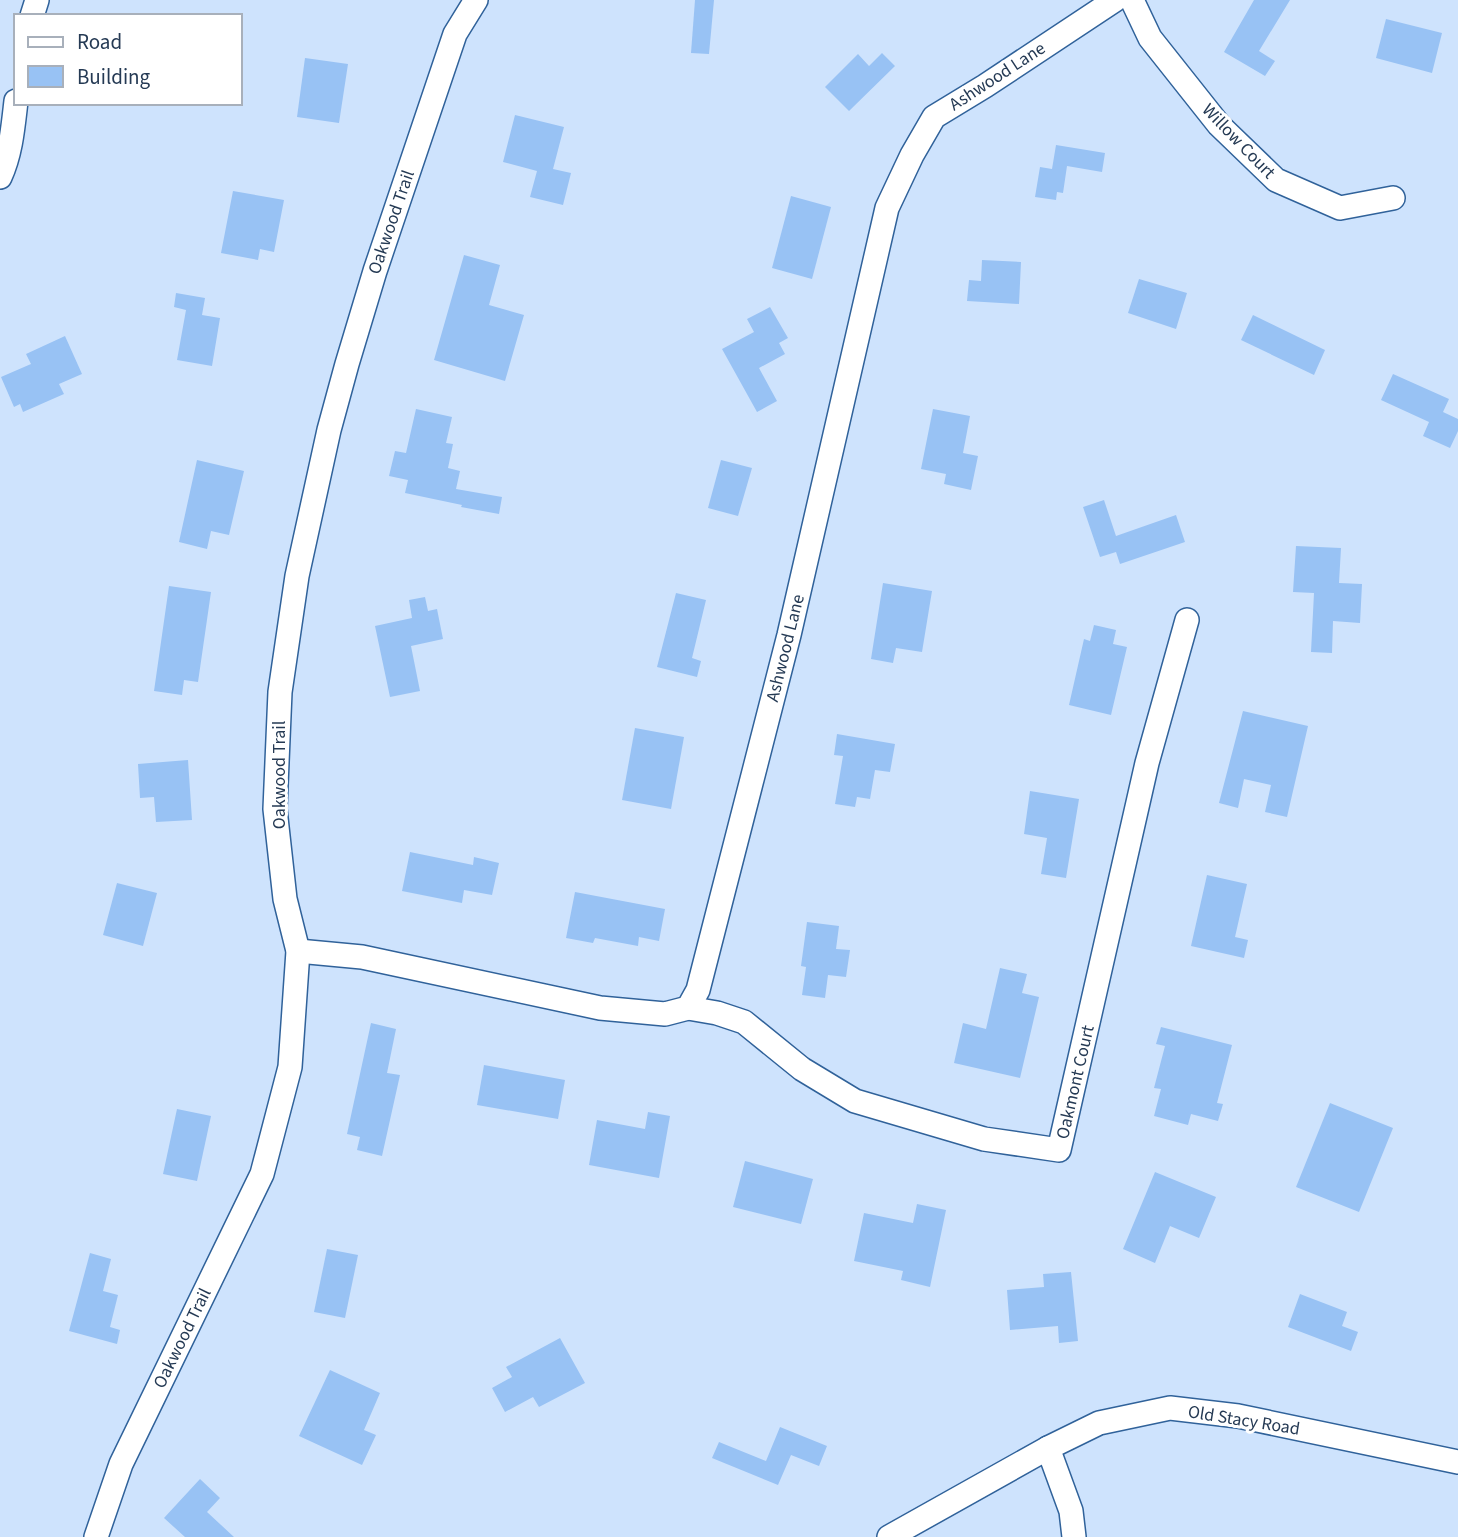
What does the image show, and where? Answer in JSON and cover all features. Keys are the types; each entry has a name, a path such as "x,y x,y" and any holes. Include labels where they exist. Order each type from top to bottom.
{"street":[{"name":"Oakwood Trail","path":"96,1537 121,1464 262,1174 290,1067 299,951 285,899 275,809 280,692 297,576 329,430 374,271 455,34 476,0"},
{"name":"Ashwood Lane","path":"688,1008 698,990 789,635 887,208 912,155 934,117 1115,0"},
{"name":"Willow Court","path":"1132,0 1150,38 1219,125 1276,180 1340,208 1394,198"},
{"path":"0,177 12,135 16,105"},
{"name":"Oakmont Court","path":"688,1008 717,1013 744,1022 802,1069 855,1101 984,1139 1059,1150 1147,763 1187,620"},
{"path":"299,951 362,957 600,1008 665,1014 688,1008"},
{"name":"Old Stacy Road","path":"889,1537 1048,1448 1099,1423 1170,1408 1238,1416 1458,1462"},
{"path":"1048,1448 1071,1511 1074,1537"}],"building":[{"path":"695,0 714,0 709,54 691,53"},
{"path":"1254,0 1290,0 1259,51 1275,61 1265,76 1224,52"},
{"path":"1386,19 1442,33 1432,73 1376,58"},
{"path":"882,53 895,66 849,111 825,87 858,54 869,66"},
{"path":"305,58 348,64 339,123 297,117"},
{"path":"515,115 564,127 553,169 571,173 563,205 530,197 537,171 503,162"},
{"path":"1056,145 1105,153 1102,172 1067,166 1063,193 1057,192 1056,200 1035,197 1040,167 1052,169"},
{"path":"233,191 284,200 274,252 260,249 258,260 221,253"},
{"path":"791,196 831,207 812,279 772,268"},
{"path":"464,255 500,265 489,305 524,315 505,381 434,360"},
{"path":"982,260 1021,262 1019,304 967,301 969,280 981,281"},
{"path":"1139,279 1187,293 1176,329 1128,313"},
{"path":"176,293 205,298 202,315 220,318 212,366 177,360 186,310 174,307"},
{"path":"770,307 788,338 779,343 785,354 759,368 777,401 757,412 722,349 754,332 747,319"},
{"path":"1253,315 1325,350 1314,375 1241,340"},
{"path":"65,336 82,374 59,384 64,394 23,412 20,404 14,407 1,377 31,364 26,354"},
{"path":"1393,374 1449,399 1443,412 1458,419 1458,431 1450,448 1423,436 1429,422 1381,400"},
{"path":"416,409 452,417 446,443 453,444 448,468 460,471 456,489 502,497 499,514 405,493 408,480 389,476 395,451 406,453"},
{"path":"933,409 970,416 963,453 978,456 971,490 944,484 946,474 921,469"},
{"path":"197,460 244,471 229,535 211,531 207,549 179,542"},
{"path":"721,460 752,468 738,516 708,508"},
{"path":"1104,500 1116,536 1176,515 1185,542 1120,564 1116,552 1100,557 1083,507"},
{"path":"1296,546 1341,548 1339,583 1362,584 1360,623 1333,621 1332,653 1311,652 1314,593 1293,592"},
{"path":"883,583 932,591 922,652 896,648 893,663 871,659"},
{"path":"169,586 211,592 198,682 184,680 182,695 154,691"},
{"path":"676,593 706,600 692,658 701,661 697,677 657,667"},
{"path":"425,597 428,611 437,609 443,639 411,646 420,691 390,697 375,626 412,618 409,600"},
{"path":"1094,625 1116,630 1113,644 1127,647 1111,715 1069,705 1084,639 1090,641"},
{"path":"1243,711 1308,726 1287,817 1265,812 1271,785 1244,779 1238,808 1219,803"},
{"path":"635,728 684,737 671,809 622,800"},
{"path":"837,734 895,744 890,772 875,770 870,799 857,797 855,807 835,804 843,756 834,755"},
{"path":"188,760 192,820 156,822 154,797 140,798 138,764"},
{"path":"1030,791 1079,799 1066,878 1041,874 1047,838 1024,834"},
{"path":"410,852 473,865 474,857 499,863 492,895 464,890 462,903 402,891"},
{"path":"1207,875 1247,884 1235,937 1248,940 1244,958 1191,946"},
{"path":"117,883 157,893 143,946 103,935"},
{"path":"575,892 665,909 659,941 639,937 638,946 595,938 593,943 566,938"},
{"path":"807,922 839,926 836,949 850,950 846,977 828,975 825,998 802,995 806,967 801,966"},
{"path":"1000,968 1027,974 1022,993 1039,997 1020,1078 954,1063 963,1023 986,1029"},
{"path":"371,1023 396,1029 387,1073 400,1075 382,1156 357,1150 360,1137 347,1134"},
{"path":"1161,1027 1232,1045 1217,1103 1223,1104 1218,1121 1191,1114 1188,1125 1154,1116 1161,1089 1154,1088 1165,1046 1156,1044"},
{"path":"484,1065 565,1080 558,1119 477,1105"},
{"path":"1330,1103 1393,1128 1359,1212 1296,1187"},
{"path":"177,1109 211,1116 197,1181 163,1174"},
{"path":"648,1112 670,1116 659,1178 589,1165 597,1120 645,1129"},
{"path":"745,1161 813,1179 801,1224 733,1207"},
{"path":"1155,1172 1216,1197 1199,1238 1170,1226 1155,1263 1123,1249"},
{"path":"917,1204 946,1210 930,1287 901,1280 903,1271 854,1261 864,1213 913,1223"},
{"path":"327,1249 358,1255 345,1318 314,1312"},
{"path":"90,1253 111,1259 103,1291 118,1295 110,1327 120,1330 117,1344 69,1331"},
{"path":"1071,1272 1078,1341 1059,1343 1058,1326 1010,1330 1007,1290 1044,1287 1043,1274"},
{"path":"1300,1294 1347,1312 1342,1326 1358,1332 1351,1351 1288,1327"},
{"path":"560,1338 585,1383 539,1407 533,1397 505,1412 492,1388 512,1377 506,1367"},
{"path":"330,1370 380,1393 364,1430 376,1435 362,1465 299,1436"},
{"path":"780,1427 827,1446 819,1466 791,1455 778,1485 712,1458 719,1442 766,1461"},
{"path":"200,1479 220,1498 207,1512 234,1537 185,1537 164,1518"}]}
